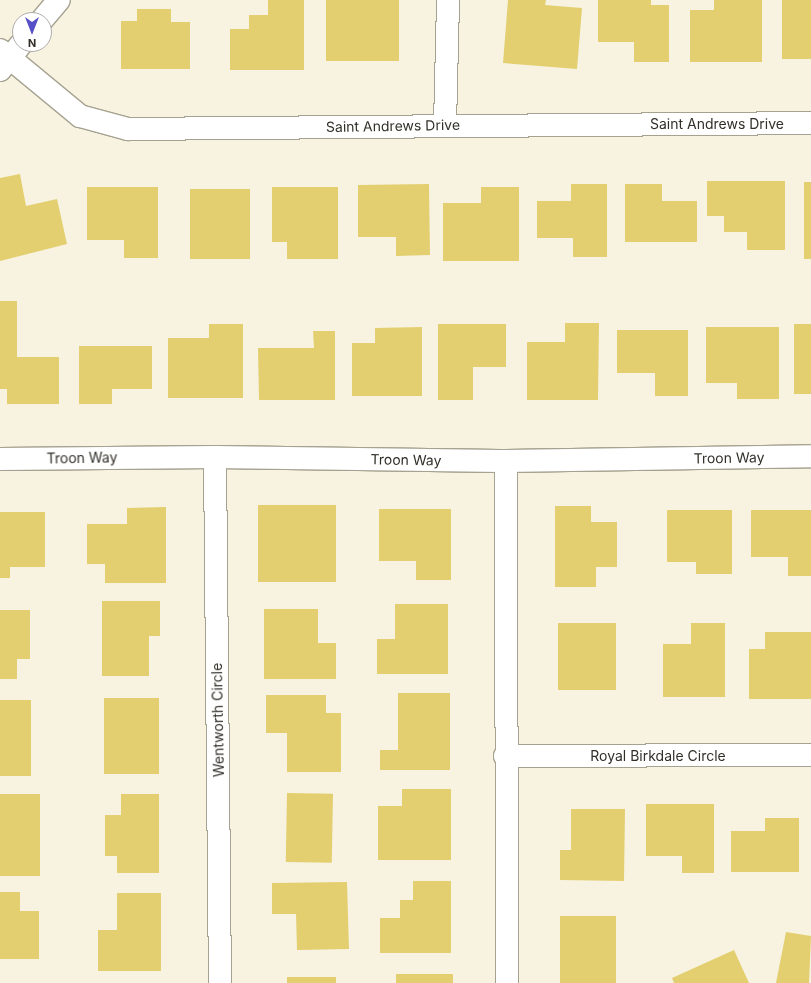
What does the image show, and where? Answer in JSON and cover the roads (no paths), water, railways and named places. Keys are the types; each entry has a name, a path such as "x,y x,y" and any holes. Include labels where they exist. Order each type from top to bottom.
{"street":[{"path":"49,12 59,0"},
{"path":"445,125 448,0"},
{"name":"Saint Andrews Drive","path":"7,55 80,116 128,129 445,125 811,123"},
{"name":"Troon Way","path":"0,459 215,456 506,461 811,456"},
{"name":"Wentworth Circle","path":"215,456 220,983"},
{"path":"506,461 505,756 507,983"},
{"name":"Royal Birkdale Circle","path":"505,756 811,755"}]}
